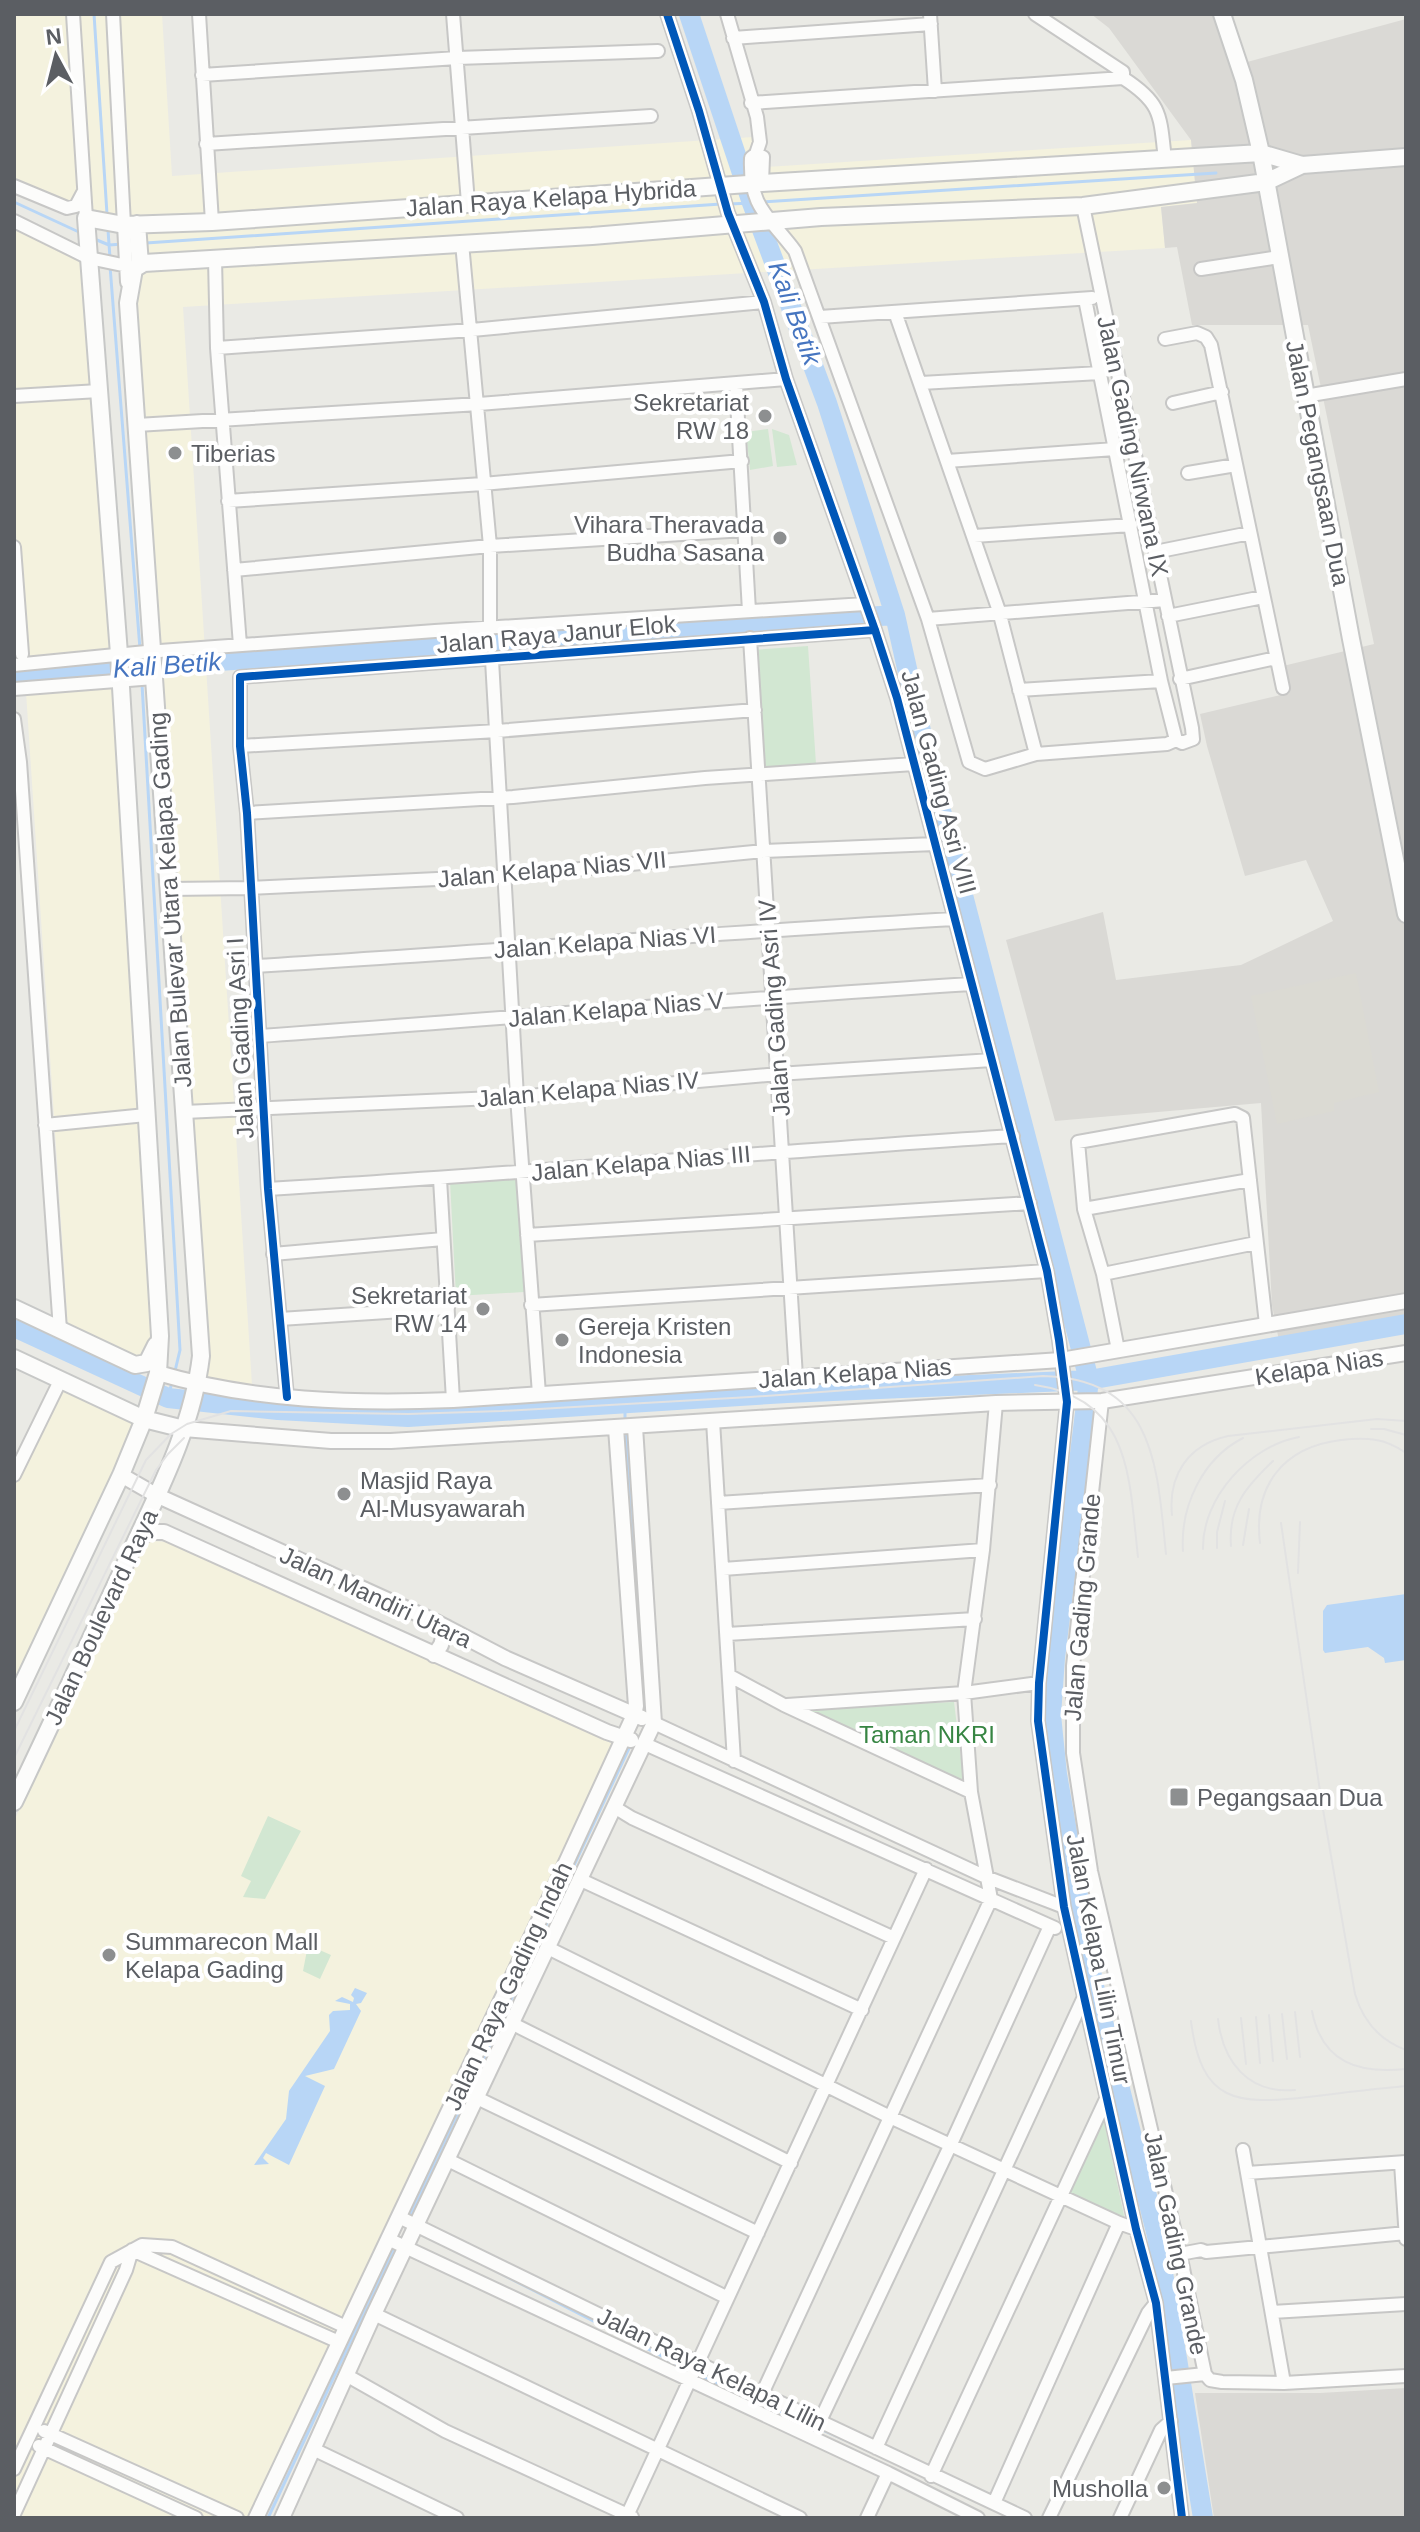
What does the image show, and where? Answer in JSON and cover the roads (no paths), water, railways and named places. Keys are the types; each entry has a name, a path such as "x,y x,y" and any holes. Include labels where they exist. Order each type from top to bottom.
{"main road":[{"name":"Jalan Pegangsaan Dua","path":"1222,14 1244,80 1261,153 1406,914"},
{"path":"1217,157 1244,146 1256,134"},
{"name":"Jalan Raya Kelapa Hybrida","path":"129,245 212,222 468,203 724,190 1261,153 1302,165 1406,157"},
{"path":"1236,156 1245,170 1241,184"},
{"name":"Jalan Raya Kelapa Hybrida","path":"88,220 129,245 215,259 462,243 764,217 1083,206 1266,182 1302,165"},
{"name":"Jalan Bulevar Utara Kelapa Gading","path":"88,220 121,655 160,1336 159,1378 145,1413"},
{"name":"Jalan Bulevar Utara Kelapa Gading","path":"129,245 132,273 128,303 201,1356 184,1429"},
{"path":"14,1308 138,1366 147,1363 160,1336"},
{"path":"14,1358 184,1429"},
{"name":"Jalan Boulevard Raya","path":"14,1701 121,1475 145,1413"},
{"name":"Jalan Boulevard Raya","path":"14,1802 137,1538 184,1429"}],"street":[{"path":"73,14 88,220"},
{"path":"113,14 129,245"},
{"path":"199,14 212,222"},
{"path":"453,14 468,203"},
{"name":"Jalan Gading Asri VIII","path":"667,14 734,221 764,302 786,379 875,629 914,764 1030,1203 1066,1361 1065,1386 1069,1402"},
{"path":"727,14 760,133 756,154 751,158 754,186 764,217 795,251 820,317 928,619 969,762 985,769 1036,754 1167,744 1176,740 1186,742 1193,736 1165,600"},
{"path":"1035,14 1123,72 1123,78"},
{"path":"733,38 931,19 935,91"},
{"path":"202,75 457,58 658,51"},
{"path":"751,103 1123,78 1146,93 1157,109 1165,160"},
{"path":"206,144 651,116"},
{"path":"14,186 67,208 81,201 84,182"},
{"name":"Jalan Gading Nirwana IX","path":"1083,206 1165,600 1146,601 1085,299"},
{"name":"Jalan Raya Kelapa Hybrida","path":"14,221 91,256 129,245"},
{"path":"462,243 490,546 490,629"},
{"path":"1201,269 1279,257"},
{"path":"215,259 217,348 240,645"},
{"path":"820,317 1102,297"},
{"path":"217,348 472,330 764,302"},
{"path":"895,312 999,611 1036,754"},
{"path":"1165,339 1197,333 1206,337 1222,392 1283,688"},
{"path":"921,383 1100,373"},
{"path":"137,425 479,404 786,379"},
{"path":"1305,396 1406,379"},
{"path":"736,384 749,611"},
{"path":"14,396 99,391"},
{"path":"1173,403 1222,392"},
{"path":"947,461 1115,449"},
{"path":"228,501 483,484 742,461"},
{"path":"1188,473 1236,465"},
{"path":"974,536 1131,525"},
{"path":"234,570 490,546 745,530"},
{"path":"1155,552 1250,533"},
{"path":"14,547 18,660"},
{"path":"1168,616 1263,597"},
{"path":"928,619 1146,601 1176,740"},
{"name":"Jalan Raya Janur Elok","path":"14,689 121,678 152,665 240,645 866,605"},
{"name":"Jalan Raya Janur Elok","path":"240,677 875,629"},
{"name":"Jalan Gading Asri IV","path":"750,638 796,1377"},
{"name":"Jalan Raya Janur Elok","path":"18,660 121,655 152,665"},
{"path":"1180,679 1276,658"},
{"path":"492,660 517,1097 539,1394"},
{"name":"Jalan Gading Asri I","path":"240,677 240,746 247,813 268,1189 287,1397"},
{"path":"1019,690 1161,681"},
{"path":"240,746 497,731 755,710"},
{"path":"14,719 20,762 60,1330"},
{"path":"247,813 500,798 759,774 914,764"},
{"name":"Jalan Kelapa Nias VII","path":"169,889 251,888 505,875 764,851 935,844"},
{"name":"Jalan Kelapa Nias VI","path":"255,966 955,919"},
{"name":"Jalan Kelapa Nias V","path":"260,1036 773,996 972,984"},
{"name":"Jalan Kelapa Nias IV","path":"184,1112 517,1097 778,1074 992,1060"},
{"path":"1118,1350 1103,1274 1084,1209 1078,1142 1239,1114 1243,1118 1266,1324"},
{"path":"45,1125 146,1115"},
{"name":"Jalan Kelapa Nias III","path":"268,1189 1013,1136"},
{"path":"440,1179 453,1400"},
{"path":"1084,1209 1250,1180"},
{"path":"527,1235 1030,1203"},
{"path":"273,1254 443,1239"},
{"path":"1103,1274 1256,1243"},
{"path":"531,1305 1047,1271"},
{"name":"Jalan Kelapa Nias","path":"159,1378 287,1397 453,1400 1066,1361 1406,1301"},
{"path":"280,1319 448,1308"},
{"name":"Kelapa Nias","path":"1232,1381 1406,1353"},
{"path":"14,1475 18,1455 61,1379"},
{"name":"Jalan Kelapa Nias","path":"184,1429 360,1442 996,1403 1096,1402 1232,1381"},
{"name":"Jalan Kelapa Lilin Timur","path":"1069,1402 1039,1683 1038,1721 1069,1935 1136,2229 1156,2303 1168,2380 1182,2518"},
{"name":"Jalan Gading Grande","path":"1096,1402 1073,1666 1073,1753 1091,1871 1181,2259 1203,2374"},
{"path":"762,2394 991,1899 971,1792 964,1693 983,1550 996,1403"},
{"path":"713,1421 734,1761"},
{"name":"Jalan Raya Gading Indah","path":"256,2518 346,2327 397,2244 418,2226 654,1723 635,1427"},
{"name":"Jalan Raya Gading Indah","path":"282,2518 374,2314 397,2244 399,2217 634,1715 636,1706 616,1428"},
{"name":"Jalan Mandiri Utara","path":"121,1475 156,1495 654,1723"},
{"path":"718,1503 990,1485"},
{"name":"Jalan Mandiri Utara","path":"137,1538 151,1532 164,1532 434,1655 645,1744"},
{"path":"723,1569 983,1550"},
{"path":"727,1634 975,1619"},
{"path":"434,1655 441,1645 446,1627"},
{"path":"453,1663 460,1641 465,1638"},
{"path":"730,1676 784,1705 971,1792"},
{"path":"784,1705 964,1693 1039,1683"},
{"path":"654,1723 986,1877 1064,1907"},
{"path":"645,1744 1069,1935"},
{"path":"614,1807 894,1938"},
{"path":"346,2375 445,2431 630,2517 726,2297 926,1869"},
{"path":"581,1880 862,2010"},
{"path":"820,2421 1050,1926"},
{"path":"548,1948 890,2117 1136,2229"},
{"path":"876,2448 1083,1999"},
{"path":"513,2024 791,2163"},
{"path":"477,2098 758,2233"},
{"path":"931,2476 1106,2099"},
{"path":"1243,2150 1284,2383"},
{"path":"448,2160 726,2297"},
{"path":"1247,2173 1404,2162 1406,2239"},
{"name":"Jalan Raya Kelapa Lilin","path":"399,2217 888,2473 973,2508 994,2503 1025,2518"},
{"path":"994,2503 1119,2223"},
{"path":"1181,2259 1202,2258 1206,2252 1259,2245 1406,2233"},
{"name":"Jalan Raya Kelapa Lilin","path":"397,2244 693,2372 762,2394 931,2476 973,2508"},
{"path":"14,2469 111,2262 137,2248 172,2247 346,2327"},
{"path":"137,2248 339,2342"},
{"path":"14,2514 137,2248"},
{"path":"211,2284 217,2268"},
{"path":"226,2290 232,2275"},
{"path":"1049,2518 1148,2313 1156,2303"},
{"path":"1272,2312 1406,2304"},
{"path":"374,2314 800,2518"},
{"path":"1168,2380 1203,2374 1215,2381 1284,2383 1406,2376"},
{"path":"1120,2518 1170,2417"},
{"path":"34,2426 237,2518"},
{"path":"27,2442 196,2518"},
{"path":"313,2449 457,2518"},
{"path":"119,2483 126,2468"},
{"path":"867,2518 888,2473"}],"water":[{"path":"1406,1594 1406,1660 1385,1663 1384,1658 1368,1647 1325,1653 1323,1611 1327,1605"},
{"path":"355,1988 367,1993 361,2003 356,2004 361,2011 334,2069 305,2076 325,2086 289,2165 266,2153 263,2158 269,2164 254,2165 286,2119 289,2091 330,2031 329,2015 333,2011 350,2010 350,2004 335,2001 342,1997 353,2002 351,1995"}],"waterway":[{"path":"94,14 107,214"},
{"name":"Kali Betik","path":"689,14 752,203 827,403 895,615 925,749 1089,1380 1055,1658 1051,1715 1057,1774 1093,1982 1157,2236 1203,2518"},
{"path":"761,202 1216,173"},
{"path":"14,202 81,233"},
{"path":"729,204 753,203"},
{"path":"146,243 721,204"},
{"path":"108,230 110,258"},
{"path":"92,238 109,245 123,244"},
{"path":"110,266 140,649"},
{"name":"Kali Betik","path":"14,675 895,615"},
{"name":"Kali Betik","path":"141,656 142,677"},
{"path":"142,684 180,1350 175,1371"},
{"path":"14,1327 168,1398 278,1410 408,1417 787,1393 1089,1380 1406,1324"},
{"path":"168,1398 172,1382"},
{"path":"625,1403 625,1420"},
{"path":"626,1433 643,1713"},
{"path":"409,2217 630,1746"},
{"path":"268,2518 395,2246"},
{"path":"488,2267 691,2371"},
{"path":"698,2375 852,2443"}],"tram line":[{"path":"14,1731 146,1460 171,1434 187,1424 231,1411 408,1414 502,1411 1043,1376 1080,1381 1109,1393 1129,1411 1144,1434 1159,1490 1166,1554"},
{"path":"1035,1385 1067,1393 1091,1407 1108,1425 1120,1447 1127,1472 1138,1557"},
{"path":"1172,1515 1173,1487 1177,1475 1192,1454 1214,1440 1377,1419 1406,1421"},
{"path":"1371,1429 1406,1435"},
{"path":"1203,1549 1211,1511 1232,1477 1263,1451 1299,1437"},
{"path":"14,1758 156,1470 184,1438"},
{"path":"1183,1551 1185,1518 1196,1486 1216,1458 1243,1438"},
{"path":"1260,1543 1259,1522 1267,1487 1276,1473 1303,1451 1321,1444 1359,1439 1383,1442 1406,1453"},
{"path":"1231,1546 1232,1520 1236,1509 1247,1489 1273,1461"},
{"path":"1217,1548 1217,1532 1225,1501"},
{"path":"1243,1545 1249,1509"},
{"path":"1298,1573 1300,1522"},
{"path":"1281,1523 1321,1798 1355,1994 1373,2028 1388,2041 1406,2050"},
{"path":"1312,2011 1324,2043 1345,2061 1373,2069 1406,2069"},
{"path":"1295,2012 1300,2057"},
{"path":"1282,2014 1287,2059"},
{"path":"1269,2015 1273,2061"},
{"path":"1256,2017 1260,2063"},
{"path":"1241,2018 1246,2064"},
{"path":"1218,2019 1226,2049 1241,2072 1264,2087 1295,2090"},
{"path":"1191,2021 1203,2069 1213,2083 1226,2093 1242,2098 1283,2099 1406,2086"}],"place":[{"name":"Sekretariat RW 18","path":"765,416"},
{"name":"Tiberias","path":"175,453"},
{"name":"Vihara Theravada Budha Sasana","path":"780,538"},
{"name":"Sekretariat RW 14","path":"483,1309"},
{"name":"Gereja Kristen Indonesia","path":"562,1340"},
{"name":"Masjid Raya Al-Musyawarah","path":"344,1494"},
{"name":"Pegangsaan Dua","path":"1179,1797"},
{"name":"Summarecon Mall Kelapa Gading","path":"109,1955"},
{"name":"Musholla","path":"1164,2488"}],"park label":[{"name":"Taman NKRI","path":"927,1734"}]}
